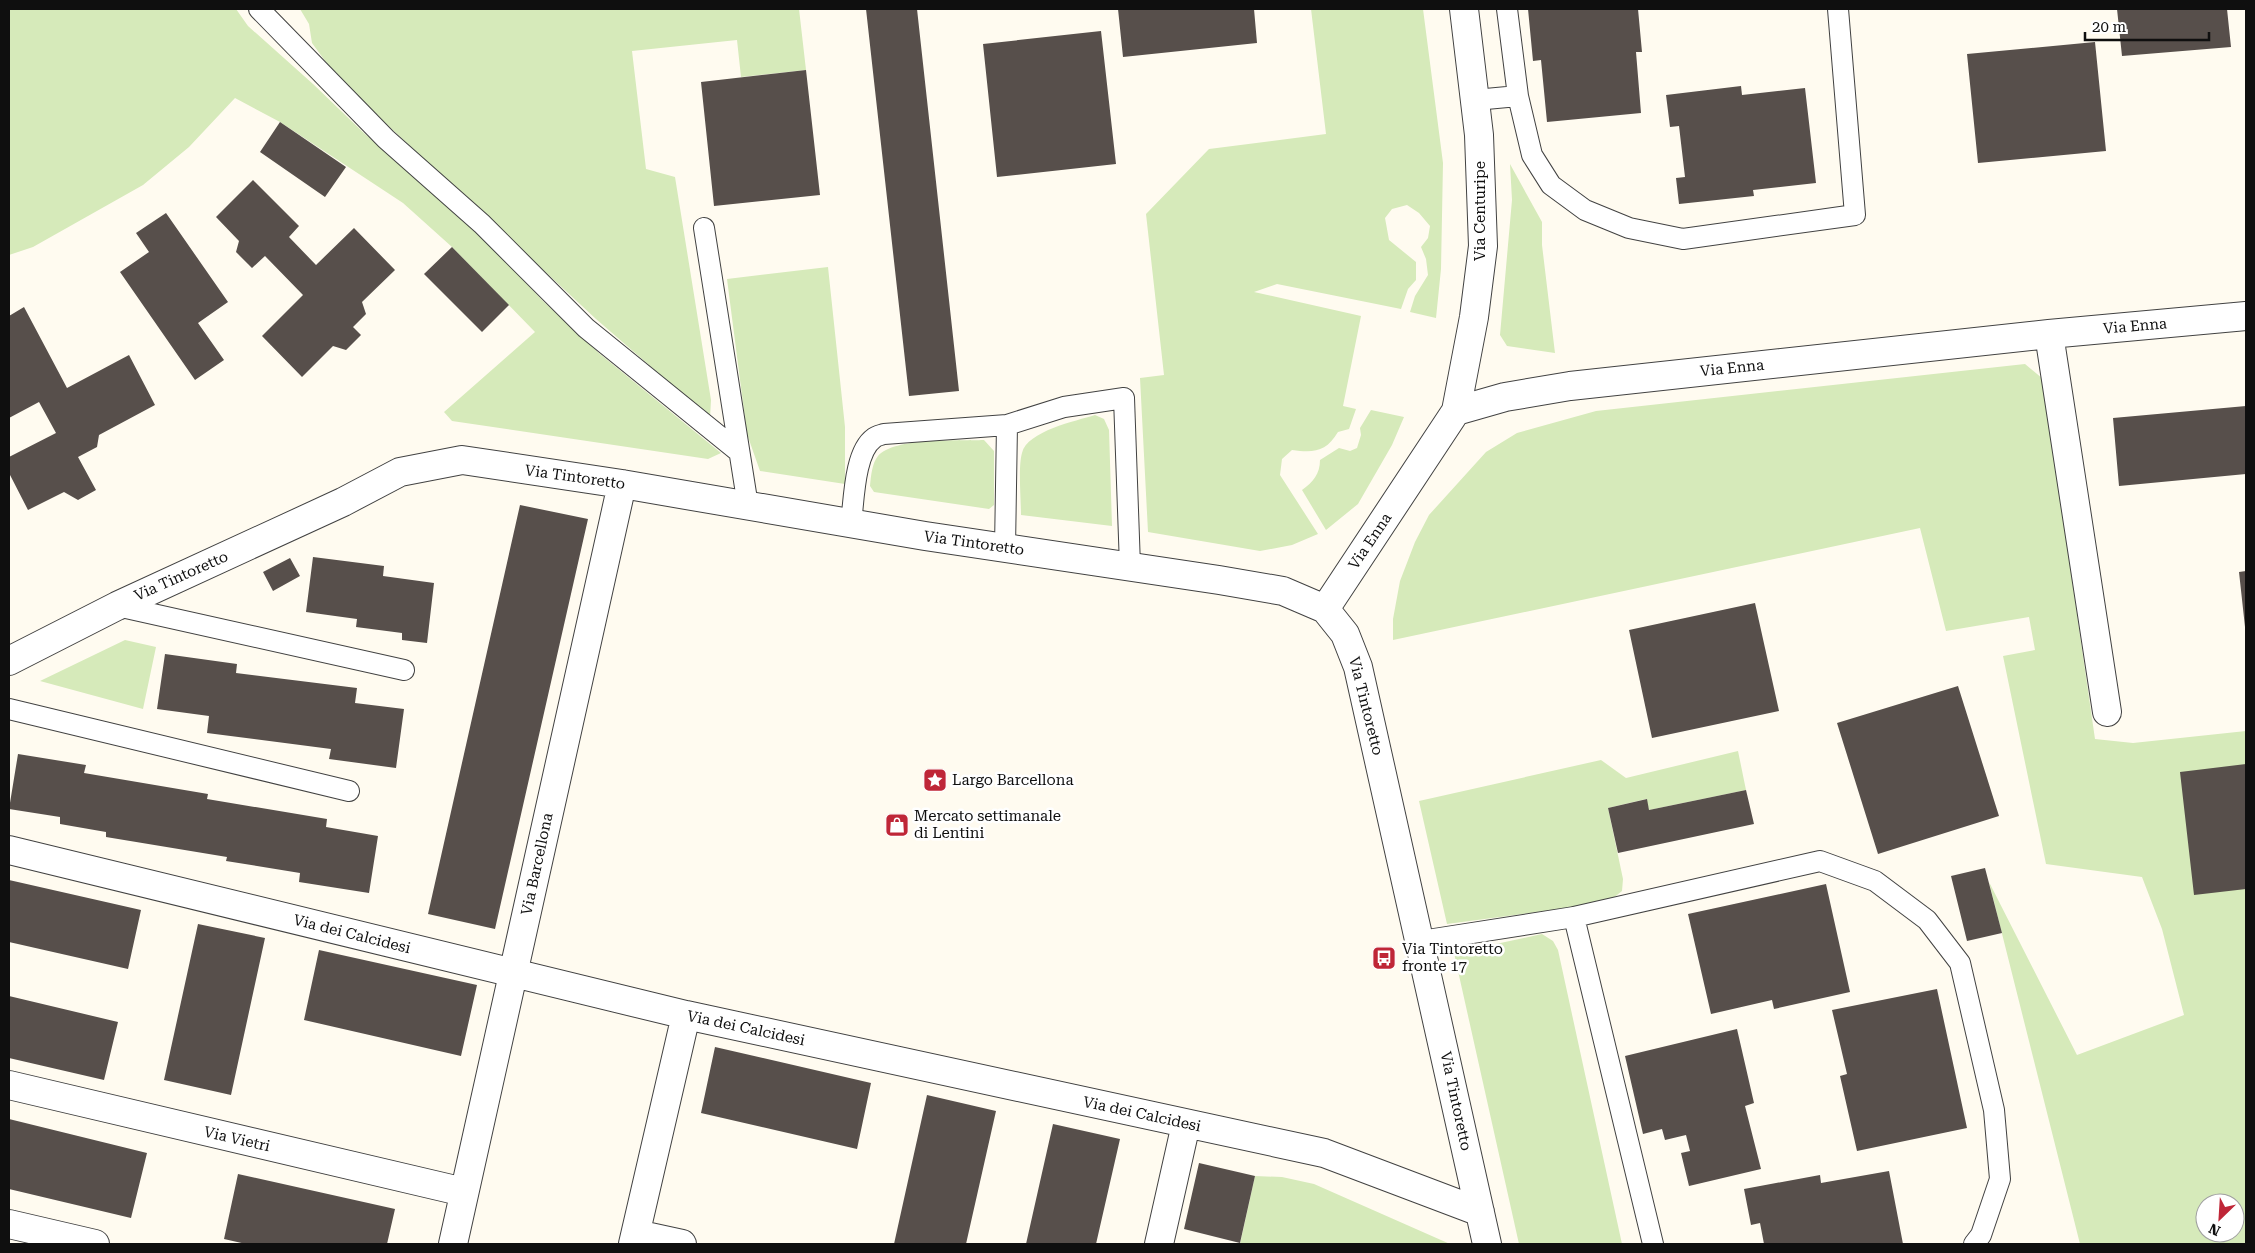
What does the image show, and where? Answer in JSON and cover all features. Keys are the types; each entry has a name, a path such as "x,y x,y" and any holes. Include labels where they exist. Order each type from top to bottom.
{"street":[{"name":"Via Centuripe","path":"1456,411 1474,317 1483,246 1479,136 1464,9"},
{"name":"Via Enna","path":"1325,609 1456,411 1506,397 1570,386 2049,334 2246,316"},
{"path":"2049,334 2107,712"},
{"name":"Via Tintoretto","path":"9,661 117,606 343,502 400,472 462,460 1284,591 1325,609 1345,634 1358,667 1421,941 1487,1244"},
{"name":"Via Barcellona","path":"453,1244 622,484"},
{"name":"Via dei Calcidesi","path":"9,850 686,1015 1324,1153 1480,1212"},
{"path":"682,1244 635,1239 686,1015"},
{"name":"Via Vietri","path":"9,1085 464,1192"},
{"path":"1159,1244 1186,1124"},
{"path":"9,1224 95,1244"}],"lane":[{"path":"259,9 386,139 482,224 586,328 739,452"},
{"path":"1507,9 1518,96 1532,155 1551,185 1585,210 1629,228 1683,239 1855,216 1838,9"},
{"path":"1475,100 1518,96"},
{"path":"704,228 748,506"},
{"path":"851,523 857,470 862,455 873,438 884,434 1007,425 1064,407 1124,398 1130,566"},
{"path":"1005,548 1007,425"},
{"path":"117,606 404,670"},
{"path":"9,708 349,791"},
{"path":"1421,941 1574,917 1820,861 1875,881 1928,920 1960,963 1994,1110 2000,1179 1981,1235 1974,1244"},
{"path":"1574,917 1653,1244"}],"green space":[{"path":"9,9 236,9 248,26 365,134 470,224 543,301 600,354 721,453 708,459 452,421 444,412 535,332 452,247 403,203 280,122 235,98 189,147 143,185 33,247 9,255"},
{"path":"300,9 799,9 806,70 741,77 737,40 632,51 646,169 675,177 711,400 710,418 596,319 339,80 312,43 309,24"},
{"path":"1311,9 1423,9 1443,163 1441,269 1436,318 1410,312 1415,296 1428,275 1426,259 1421,247 1428,238 1430,226 1419,213 1407,205 1392,209 1385,218 1389,240 1416,262 1416,280 1408,289 1401,309 1277,284 1254,292 1361,316 1343,406 1356,409 1349,429 1338,432 1329,444 1319,450 1292,450 1282,459 1280,475 1318,534 1292,545 1260,551 1148,532 1140,378 1164,375 1146,214 1209,149 1326,134"},
{"path":"1510,164 1542,222 1542,245 1555,353 1507,346 1500,335 1512,200"},
{"path":"828,267 845,427 845,484 760,471 747,434 727,279"},
{"path":"2025,364 2043,379 2095,739 2133,743 2246,731 2246,1244 2080,1244 1989,882 2077,1055 2184,1015 2162,929 2142,877 2046,864 2003,656 2035,650 2029,617 1946,631 1920,528 1393,640 1393,619 1400,581 1415,542 1429,515 1486,452 1517,433 1596,411"},
{"path":"1371,410 1404,417 1392,445 1358,504 1326,530 1302,490 1315,477 1319,469 1320,460 1339,448 1350,451 1357,448 1361,435 1360,428"},
{"path":"1095,415 1104,419 1109,430 1112,526 1021,515 1020,466 1022,453 1026,445 1042,433 1053,428"},
{"path":"984,440 994,451 994,505 989,509 874,492 870,486 874,462 886,450 928,441"},
{"path":"125,640 156,647 143,709 40,681"},
{"path":"1738,751 1746,790 1649,810 1646,799 1608,808 1623,879 1622,891 1612,899 1590,905 1447,924 1419,801 1601,760 1626,778"},
{"path":"1542,934 1553,941 1558,950 1622,1244 1519,1244 1454,953"},
{"path":"1255,1176 1282,1177 1314,1184 1450,1244 1240,1244"}],"building":[{"path":"866,9 917,9 959,391 909,396"},
{"path":"1118,9 1254,9 1257,43 1123,57"},
{"path":"1528,9 1638,9 1642,52 1636,52 1641,113 1547,122 1541,60 1533,61"},
{"path":"2117,9 2227,9 2231,47 2122,56"},
{"path":"1101,31 1116,164 997,177 983,44"},
{"path":"2095,42 2106,151 1978,163 1967,54"},
{"path":"806,70 820,195 714,206 701,82"},
{"path":"1741,86 1742,95 1805,88 1816,183 1753,190 1754,196 1679,204 1676,178 1685,177 1679,126 1670,127 1666,95"},
{"path":"280,122 346,167 325,197 260,152"},
{"path":"253,180 299,226 289,237 316,265 354,228 395,270 362,302 366,314 353,327 361,335 346,350 333,346 302,377 262,336 303,295 265,256 252,268 236,252 239,241 216,217"},
{"path":"166,213 228,302 198,323 224,360 195,380 120,272 149,252 136,233"},
{"path":"452,247 509,305 482,332 424,274"},
{"path":"24,307 67,388 129,355 155,405 99,435 97,447 78,457 96,490 78,500 64,492 28,510 9,473 9,457 56,433 39,402 9,418 9,316"},
{"path":"2246,406 2246,474 2119,486 2113,418"},
{"path":"520,505 588,519 495,929 428,914"},
{"path":"313,557 384,566 383,576 434,583 427,643 402,640 402,633 356,627 357,619 306,612"},
{"path":"290,558 300,576 273,591 263,572"},
{"path":"2246,571 2246,627 2245,627 2239,572"},
{"path":"1755,603 1779,711 1652,738 1629,630"},
{"path":"165,654 237,664 236,673 357,688 355,703 404,709 396,768 329,759 331,749 207,733 209,716 157,709"},
{"path":"1958,686 1999,816 1878,854 1837,723"},
{"path":"18,754 86,765 84,773 208,794 207,799 327,819 326,827 378,836 369,893 299,882 300,873 226,861 227,857 106,837 106,832 60,824 60,817 9,809"},
{"path":"2246,764 2246,889 2194,895 2180,772"},
{"path":"1746,790 1754,824 1618,853 1608,808 1647,799 1649,810"},
{"path":"1985,868 2002,933 1967,941 1951,876"},
{"path":"9,880 141,910 128,969 9,942"},
{"path":"1826,884 1850,992 1774,1009 1772,1000 1711,1014 1688,914"},
{"path":"198,924 265,938 231,1095 164,1080"},
{"path":"319,950 477,985 461,1056 304,1020"},
{"path":"1937,989 1967,1128 1857,1151 1840,1076 1847,1074 1832,1010"},
{"path":"9,996 118,1022 104,1080 9,1058"},
{"path":"1737,1029 1754,1103 1745,1106 1761,1169 1689,1186 1681,1153 1690,1151 1686,1135 1665,1140 1662,1129 1643,1134 1625,1056"},
{"path":"715,1047 871,1083 857,1149 701,1113"},
{"path":"927,1095 996,1111 966,1244 894,1244"},
{"path":"9,1119 147,1153 131,1218 9,1189"},
{"path":"1053,1124 1120,1139 1096,1244 1026,1244"},
{"path":"1199,1163 1255,1176 1240,1243 1184,1229"},
{"path":"1889,1171 1903,1244 1764,1244 1760,1223 1751,1225 1744,1189 1820,1175 1821,1183"},
{"path":"238,1174 395,1209 387,1244 246,1244 224,1239"}],"place":[{"name":"Largo Barcellona","path":"935,780"},
{"name":"Mercato settimanale di Lentini","path":"897,825"},
{"name":"Via Tintoretto fronte 17","path":"1384,958"}]}
